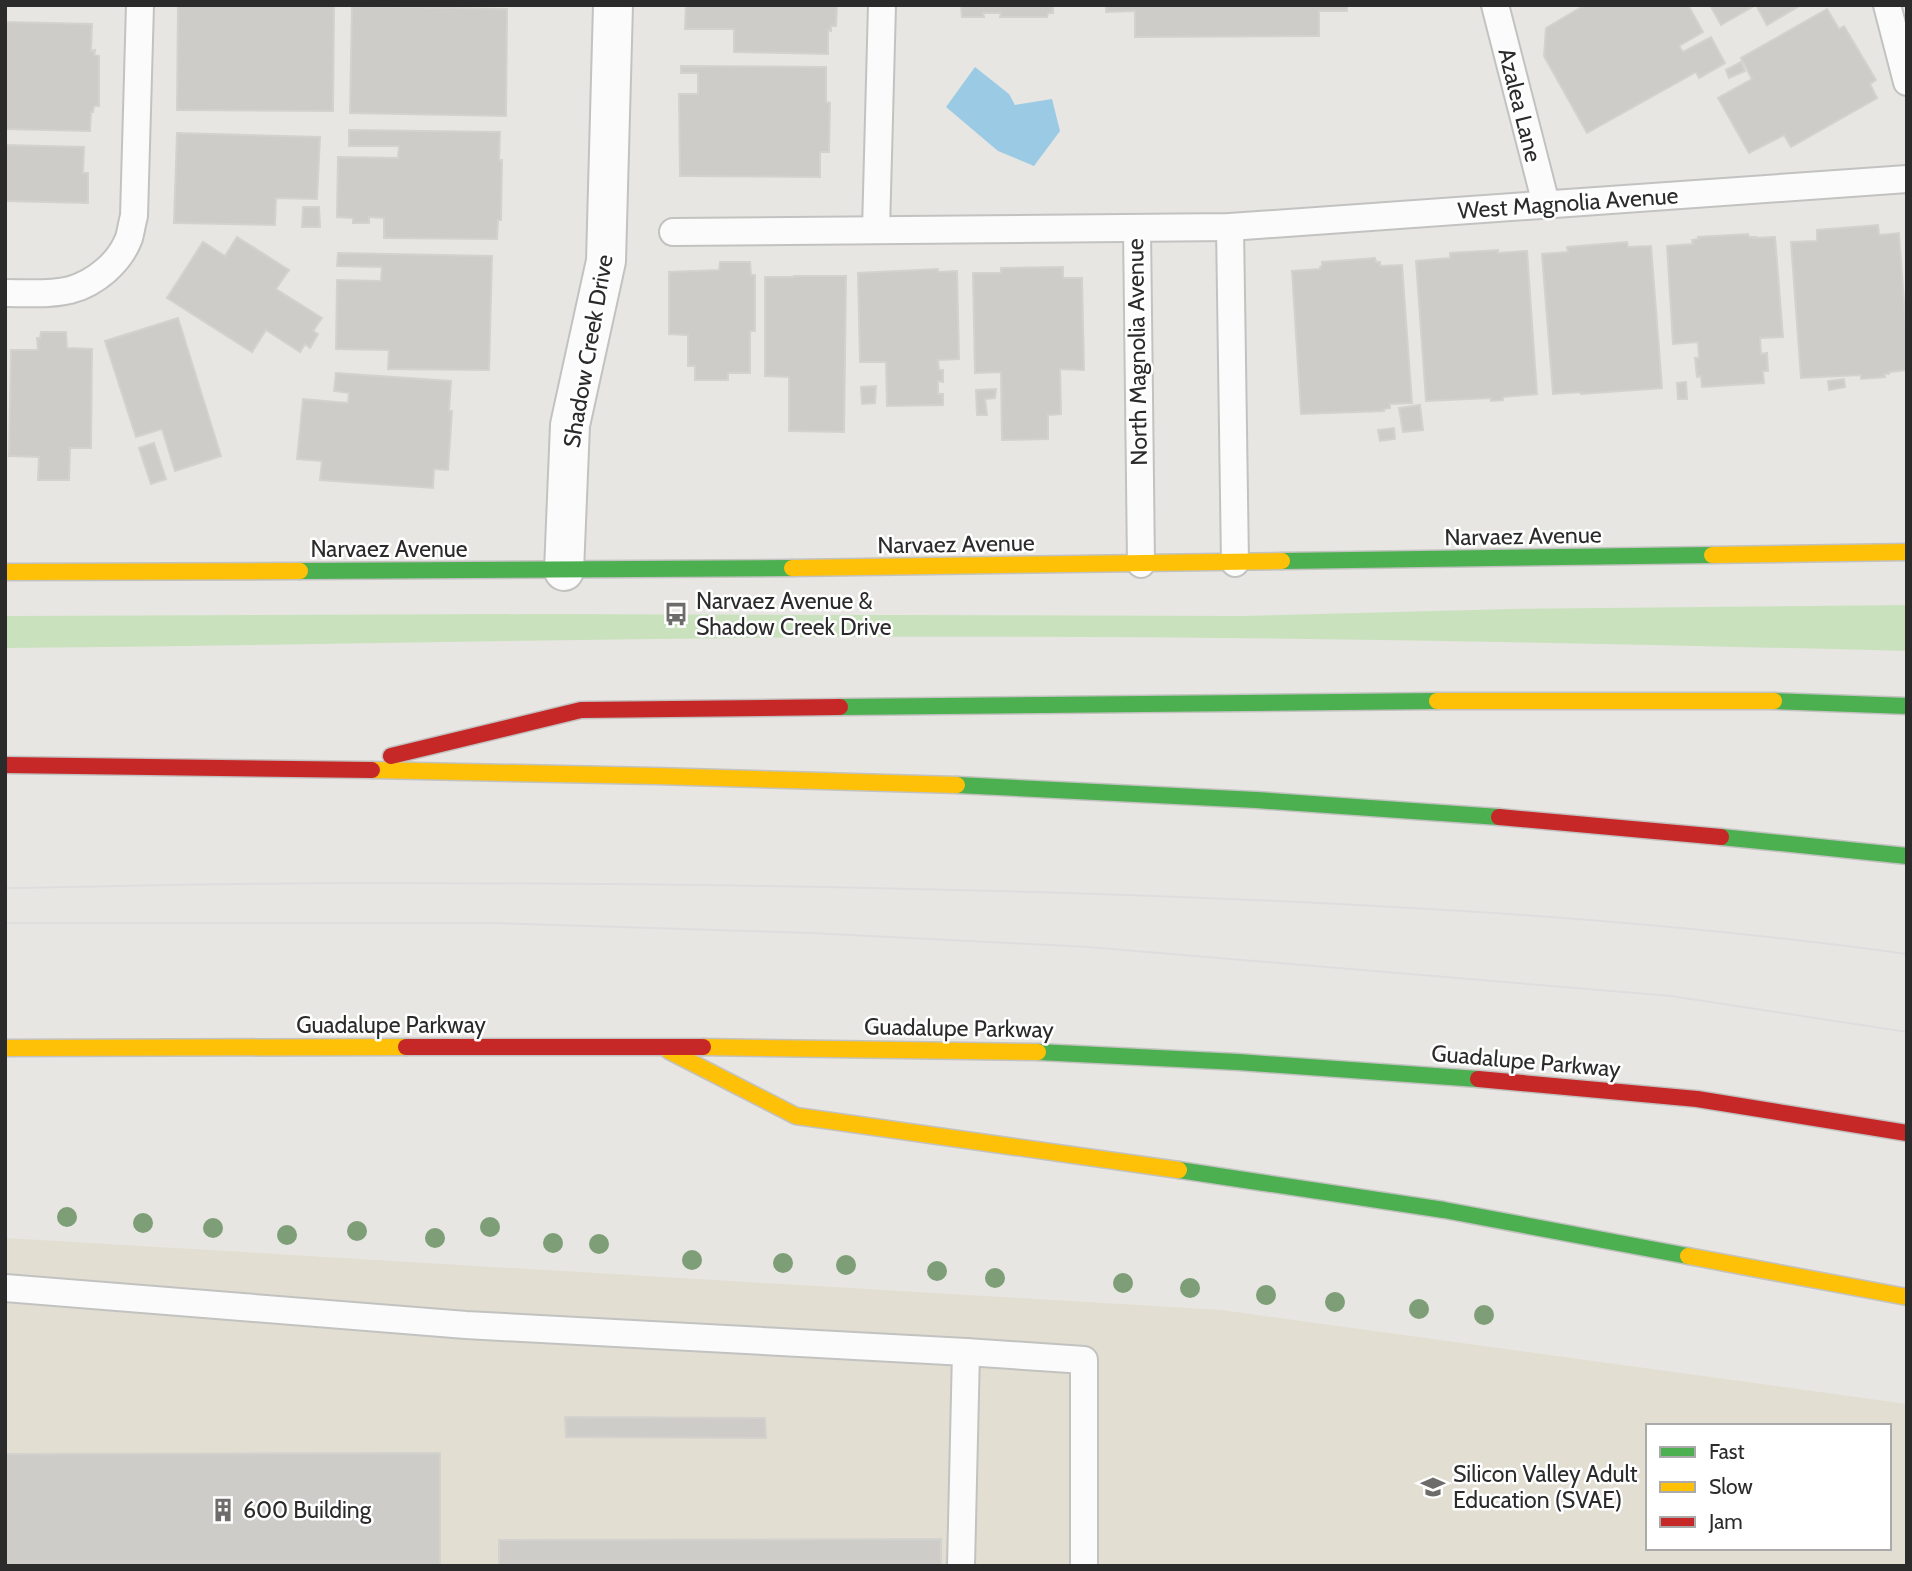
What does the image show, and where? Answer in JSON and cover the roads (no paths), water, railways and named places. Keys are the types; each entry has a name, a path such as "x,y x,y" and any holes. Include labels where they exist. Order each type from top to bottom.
{"main road":[{"name":"Narvaez Avenue","path":"5,572 564,571 1907,552"},
{"path":"338,769 582,710 1755,700 1907,706"},
{"path":"5,765 338,769 982,786 1259,800 1739,838 1907,856"},
{"path":"661,1047 796,1116 1226,1176 1444,1210 1907,1297"},
{"name":"Guadalupe Parkway","path":"5,1048 661,1047 1023,1051 1476,1079 1697,1099 1907,1133"}],"street":[{"name":"Shadow Creek Drive","path":"564,571 570,425 606,261 613,5"}],"lane":[{"path":"5,293 70,290 88,283 119,257 129,238 134,216 140,5"},
{"path":"876,230 882,5"},
{"name":"Azalea Lane","path":"1495,5 1546,204"},
{"path":"1887,5 1907,82"},
{"name":"West Magnolia Avenue","path":"1137,229 1230,227 1907,179"},
{"path":"1230,227 1235,563"},
{"name":"North Magnolia Avenue","path":"673,232 1137,229 1141,564"},
{"path":"5,1288 466,1325 1084,1360 1084,1566"},
{"path":"961,1566 965,1352"}],"water":[{"path":"975,67 1009,94 1015,105 1052,99 1060,131 1034,166 998,151 946,107"}],"tram line":[{"path":"5,888 369,883 718,885 1067,893 1383,906 1593,920 1907,954"},
{"path":"5,923 492,923 811,933 1088,947 1671,996 1907,1032"}],"place":[{"name":"Narvaez Avenue & Shadow Creek Drive","path":"676,614"},
{"name":"Silicon Valley Adult Education (SVAE)","path":"1433,1487"},
{"name":"600 Building","path":"223,1510"}]}
